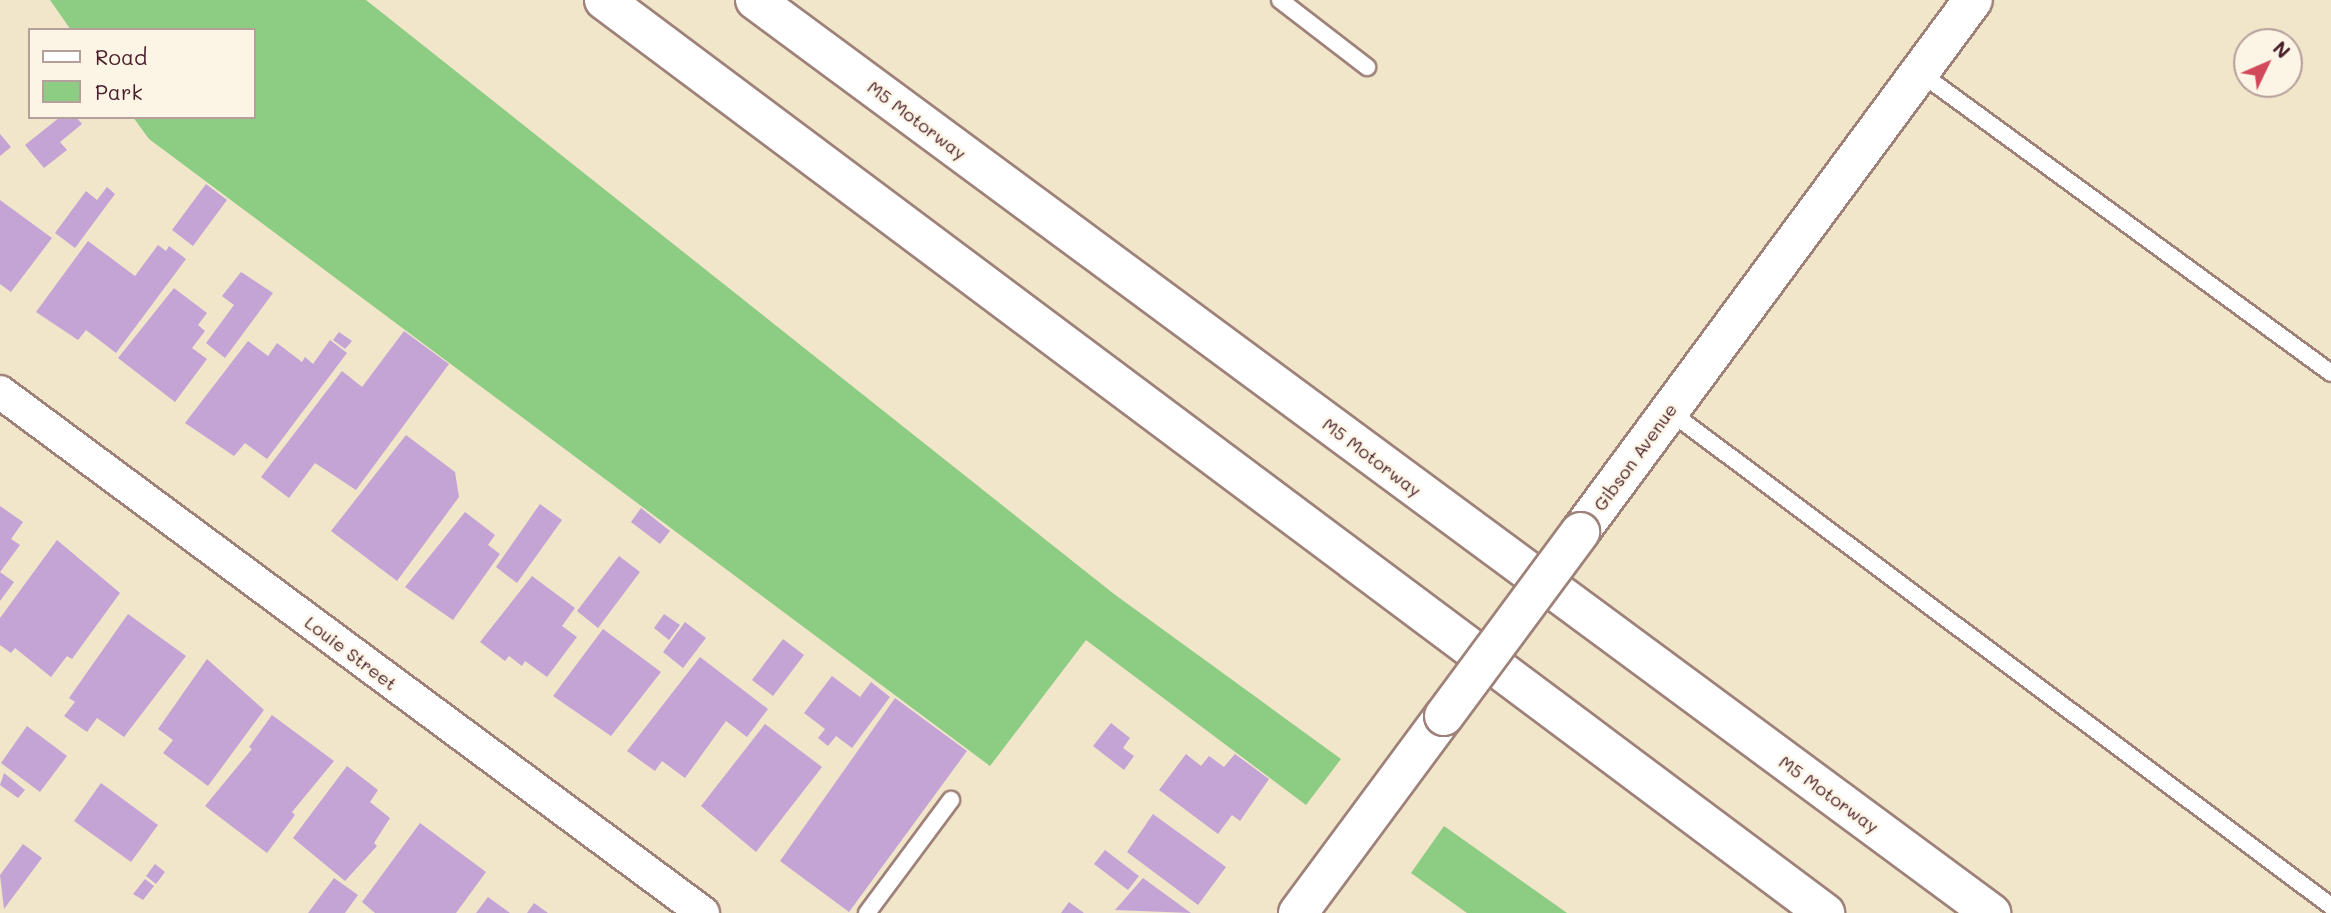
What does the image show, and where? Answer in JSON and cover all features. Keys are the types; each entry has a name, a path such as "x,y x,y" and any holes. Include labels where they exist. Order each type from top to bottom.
{"main road":[{"path":"604,0 1825,913"},
{"name":"M5 Motorway","path":"755,0 1991,913"},
{"name":"Gibson Avenue","path":"1298,913 1973,0"}],"street":[{"name":"Louie Street","path":"0,392 703,913"}],"lane":[{"path":"1280,0 1367,67"},
{"path":"1919,72 2331,373"},
{"path":"1669,411 2331,906"},
{"path":"867,913 951,800"}],"green space":[{"path":"50,0 366,0 1114,594 1341,759 1306,805 1086,640 990,766 149,139 134,119 256,119 256,28 70,28"},
{"path":"1444,826 1567,913 1467,913 1411,873"}],"building":[{"path":"58,119 78,119 82,124 60,142 67,150 44,168 25,145"},
{"path":"0,134 11,147 0,156"},
{"path":"206,184 227,200 193,246 172,230"},
{"path":"107,187 115,194 75,248 55,233 86,191 97,200"},
{"path":"0,200 52,238 11,292 0,284"},
{"path":"88,241 135,276 158,245 166,251 169,246 186,259 116,353 86,330 78,340 36,312"},
{"path":"241,272 273,293 225,358 206,343 234,305 222,296"},
{"path":"174,288 207,313 198,325 205,331 192,348 207,359 175,402 118,358"},
{"path":"404,331 449,364 356,490 315,463 289,498 261,477 342,371 362,387"},
{"path":"339,332 352,341 345,349 333,340"},
{"path":"330,340 347,353 267,459 245,443 234,456 185,423 248,341 268,356 277,343 302,362 305,357 313,364"},
{"path":"406,435 455,472 459,497 397,581 331,531"},
{"path":"540,504 562,520 517,583 496,567"},
{"path":"0,506 23,522 11,539 20,545 0,572"},
{"path":"641,508 670,531 660,544 631,522"},
{"path":"465,512 495,535 488,545 500,554 453,620 405,587"},
{"path":"57,540 120,593 72,659 67,656 51,677 15,648 11,653 0,645 0,618"},
{"path":"619,556 640,572 598,628 577,611"},
{"path":"0,572 14,582 0,601"},
{"path":"532,576 575,608 562,626 577,637 547,677 525,661 522,666 509,656 505,661 480,642"},
{"path":"128,614 186,656 124,737 97,718 87,732 64,716 75,702 69,698"},
{"path":"664,614 680,625 669,640 654,628"},
{"path":"685,622 706,638 683,668 663,652"},
{"path":"603,629 661,672 611,736 553,696"},
{"path":"783,639 804,655 773,696 752,680"},
{"path":"700,657 768,709 747,737 726,721 685,778 662,761 655,771 627,751"},
{"path":"207,659 264,710 208,786 163,753 173,740 158,729"},
{"path":"832,676 860,697 871,682 890,697 852,748 836,736 828,746 818,738 825,729 804,713"},
{"path":"895,698 967,751 849,912 780,861"},
{"path":"272,715 334,761 292,812 295,815 267,853 205,806 252,749 249,747"},
{"path":"1111,723 1130,738 1123,748 1134,756 1124,770 1093,746"},
{"path":"765,724 822,767 756,852 701,806"},
{"path":"27,726 67,756 40,792 1,763"},
{"path":"1186,754 1201,766 1209,756 1224,767 1235,754 1269,779 1240,821 1232,815 1218,834 1159,790"},
{"path":"347,766 378,790 370,802 390,818 374,843 377,846 345,881 293,838"},
{"path":"4,773 25,790 18,798 0,785"},
{"path":"101,783 158,825 131,862 74,821"},
{"path":"1153,814 1226,867 1198,905 1127,852"},
{"path":"420,823 486,872 456,913 375,913 362,902"},
{"path":"23,844 42,858 4,909 0,875"},
{"path":"1105,850 1139,876 1128,890 1094,864"},
{"path":"155,864 165,872 156,884 146,876"},
{"path":"334,878 358,895 345,913 308,913"},
{"path":"1143,878 1191,913 1115,910"},
{"path":"145,879 154,886 143,900 133,894"},
{"path":"488,897 510,913 476,913"},
{"path":"1069,902 1084,913 1061,913"},
{"path":"534,903 548,913 527,913"}]}
